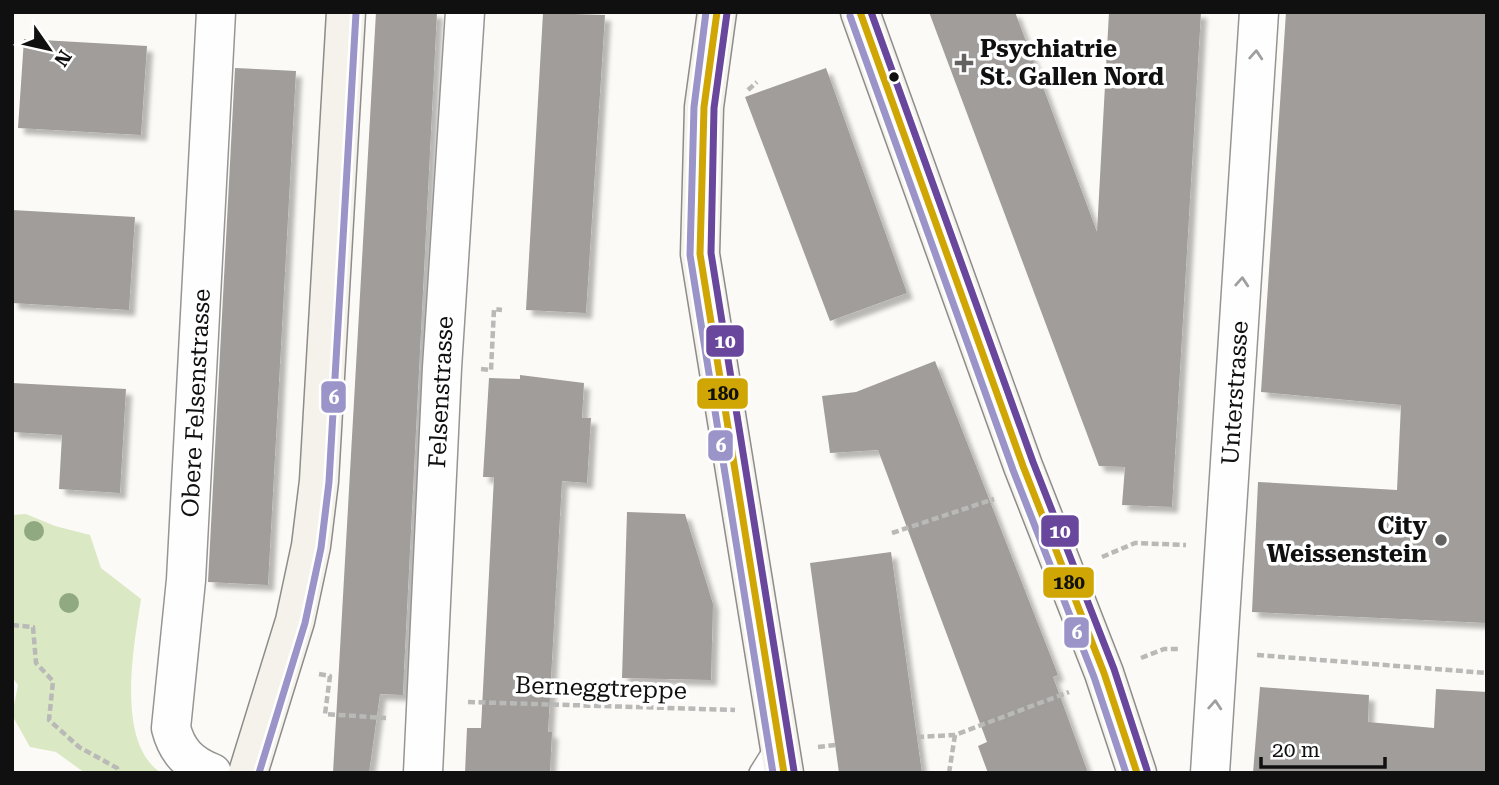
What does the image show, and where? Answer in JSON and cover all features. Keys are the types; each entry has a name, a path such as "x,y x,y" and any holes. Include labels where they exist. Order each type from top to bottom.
{"street":[{"name":"Obere Felsenstrasse","path":"212,773 183,755 174,742 171,728 186,580 216,12"},
{"path":"248,773 295,621 311,546 319,481 346,12"},
{"name":"Felsenstrasse","path":"423,773 442,368 465,12"},
{"path":"717,12 704,107 700,254 775,762"},
{"path":"860,12 1023,466 1104,673 1137,773"},
{"name":"Unterstrasse","path":"1210,773 1259,12"}],"path":[{"path":"490,365 494,309 502,310"},
{"path":"892,533 1000,497"},
{"path":"1102,557 1135,543 1195,546"},
{"path":"12,625 33,626 36,663 53,681 49,720 79,747 117,768 119,773"},
{"path":"1140,659 1164,649"},
{"path":"1263,655 1487,673"},
{"path":"315,685 318,674 330,676 325,714 389,719"},
{"path":"917,737 955,735 1071,691"},
{"name":"Berneggtreppe","path":"455,702 746,710"},
{"path":"949,773 955,735"}],"green space":[{"path":"26,514 55,526 90,535 101,568 141,599 132,667 133,717 137,739 147,759 161,773 85,773 56,752 30,747 12,715 18,685 12,677 12,515"}],"building":[{"path":"376,12 437,12 403,695 380,694 369,773 333,773"},
{"path":"929,12 1015,12 1097,232 1109,12 1201,12 1172,507 1122,505 1125,467 1099,466"},
{"path":"1286,12 1487,12 1487,623 1252,612 1258,482 1397,490 1401,405 1261,392"},
{"path":"543,13 605,15 586,313 526,310"},
{"path":"24,39 147,46 141,135 18,128"},
{"path":"235,68 296,71 268,585 208,582"},
{"path":"826,68 907,293 830,321 745,97"},
{"path":"12,210 135,217 129,310 12,303"},
{"path":"935,361 1058,675 1053,677 1088,773 988,773 978,746 987,742 878,450 830,453 822,396 856,392"},
{"path":"520,375 584,383 582,418 591,418 587,483 562,481 548,732 552,732 550,773 465,773 467,728 481,728 494,477 483,477 489,378 520,379"},
{"path":"12,383 126,389 120,493 59,489 62,435 12,432"},
{"path":"627,512 685,514 713,604 711,680 622,678"},
{"path":"891,552 922,773 839,773 810,563"},
{"path":"1260,687 1369,695 1368,722 1434,728 1436,689 1487,692 1487,773 1253,773"}],"transit line":[{"name":"6","path":"706,12 694,107 690,255 773,773"},
{"name":"180","path":"717,12 704,107 700,254 784,773"},
{"name":"180","path":"860,12 1023,466 1104,673 1137,773"},
{"name":"10","path":"871,12 1033,462 1114,669 1147,770"},
{"name":"6","path":"259,773 305,623 321,548 329,482 356,13"},
{"name":"10","path":"727,13 714,108 711,253 794,771"},
{"name":"6","path":"850,16 1013,470 1094,677 1126,773"}],"place":[{"name":"Psychiatrie St. Gallen Nord","path":"964,63"},
{"name":"City Weissenstein","path":"1441,540"}]}
